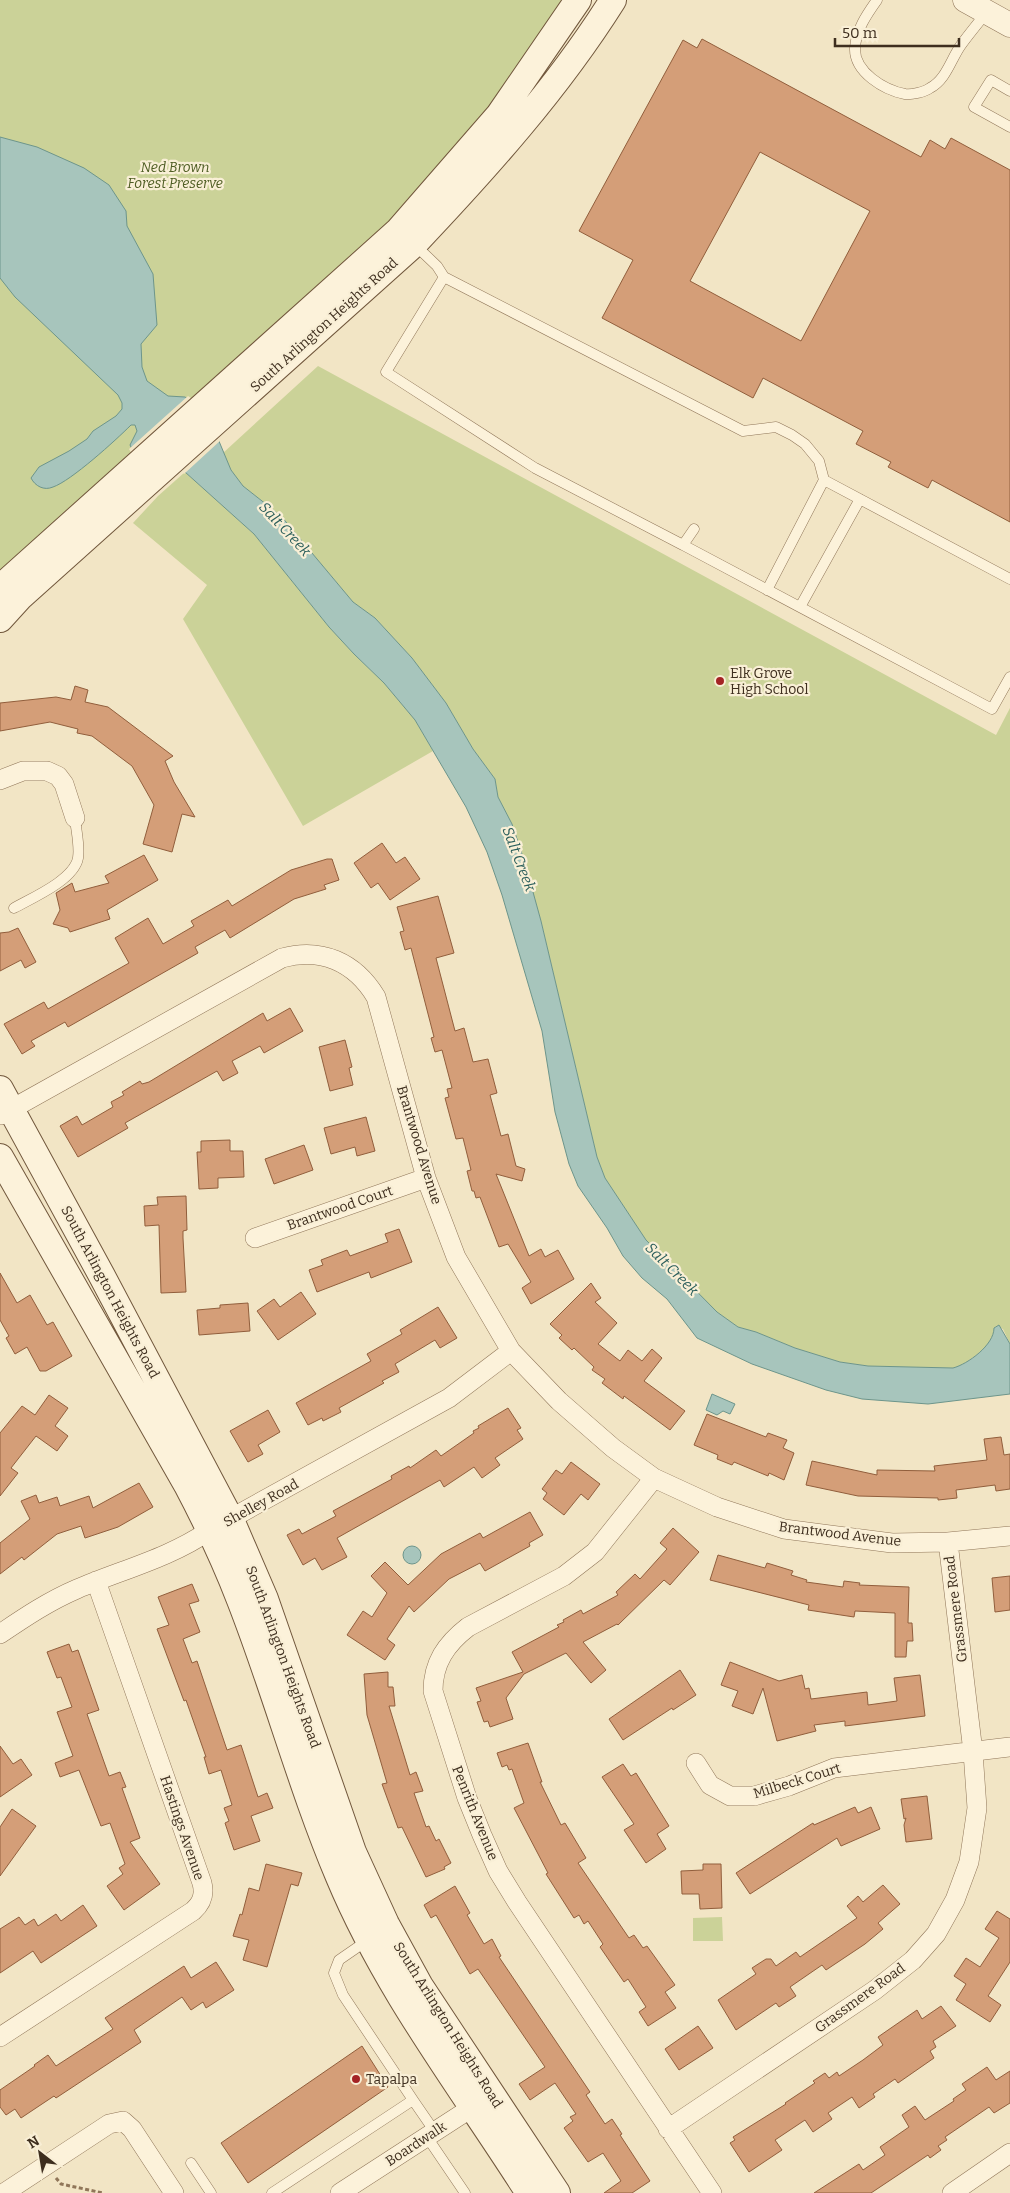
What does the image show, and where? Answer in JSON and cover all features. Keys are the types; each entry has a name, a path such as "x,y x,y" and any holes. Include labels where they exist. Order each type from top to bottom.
{"main road":[{"name":"South Arlington Heights Road","path":"406,237 499,115 578,0"},
{"name":"South Arlington Heights Road","path":"0,588 146,470 406,237 467,188 542,99 596,27 613,0"},
{"name":"South Arlington Heights Road","path":"0,619 146,470"},
{"name":"South Arlington Heights Road","path":"4,1105 102,1276 220,1525 265,1599 353,1852 372,1896 482,2100 529,2193"},
{"name":"South Arlington Heights Road","path":"0,1157 188,1485 220,1525 240,1601 330,1854 368,1940 410,2014 556,2193"}],"street":[{"path":"965,0 1010,24"},
{"path":"0,780 23,770 47,772 58,776 64,784 75,818"},
{"name":"Brantwood Avenue","path":"4,1105 282,958 293,954 317,954 340,961 351,968 369,986 376,997 426,1178 456,1257 511,1351 559,1401 613,1448 654,1478 717,1507 784,1529 892,1544 948,1542 1010,1536"},
{"name":"Brantwood Court","path":"254,1238 426,1178"},
{"name":"Shelley Road","path":"0,1634 51,1601 170,1553 449,1398 511,1351"},
{"name":"Penrith Avenue","path":"654,1478 595,1552 564,1576 468,1627 448,1644 439,1660 433,1677 433,1691 467,1798 498,1870 712,2193"},
{"name":"Grassmere Road","path":"668,2129 875,1990 913,1960 936,1934 955,1900 970,1862 977,1808 973,1752 948,1542"},
{"name":"Hastings Avenue","path":"0,2037 193,1911 202,1900 204,1890 202,1883 96,1582"},
{"name":"Milbeck Court","path":"696,1763 710,1785 730,1796 754,1796 789,1786 834,1768 1010,1747"},
{"name":"Boardwalk","path":"340,2193 482,2100"},
{"path":"4,2193 109,2124 123,2122 132,2130 174,2193"},
{"path":"952,2193 1010,2154"}],"lane":[{"path":"877,0 862,22 854,48 858,63 866,74 886,88 906,94 929,89 937,84 944,76 960,46 987,12"},
{"path":"1010,91 991,80 974,107 1010,128"},
{"path":"406,237 437,266 444,277 743,431 776,427 805,444 819,462 824,480 767,590"},
{"path":"444,277 386,372 535,468 992,709 1010,677"},
{"path":"824,480 1010,579"},
{"path":"800,608 860,499"},
{"path":"683,545 694,529"},
{"path":"14,908 58,882 73,868 78,858 75,818"},
{"path":"368,1940 339,1960 334,1973 337,1984 413,2100 465,2193"},
{"path":"272,2193 413,2100"},
{"path":"191,2163 211,2193"}],"path":[{"path":"47,2165 60,2184 103,2193"}],"green space":[{"name":"Ned Brown Forest Preserve","path":"0,0 577,0 460,162 134,453 0,584"},
{"path":"318,366 996,735 1010,708 1010,1344 1003,1329 996,1326 993,1337 981,1352 953,1369 868,1366 840,1362 738,1327 717,1312 646,1240 605,1178 597,1157 541,921 512,824 498,797 495,779 473,749 446,703 412,658 375,618 353,602 281,516 243,486 231,470 223,453"},
{"path":"185,472 254,534 329,627 384,683 415,720 433,751 303,826 183,619 207,585 133,523 158,496"},
{"path":"722,1917 723,1941 693,1941 693,1918"}],"water":[{"name":"Salt Creek","path":"0,137 37,147 84,168 109,185 126,211 127,226 153,274 157,325 141,344 142,367 147,381 168,396 185,397 196,404 211,422 231,470 243,486 281,516 353,602 375,618 412,658 446,703 473,749 495,779 498,797 512,824 541,921 597,1157 605,1178 646,1240 717,1312 738,1327 840,1362 868,1366 953,1368 979,1353 990,1341 994,1328 999,1325 1010,1344 1010,1394 928,1404 862,1399 826,1390 752,1364 697,1338 667,1299 642,1278 623,1256 607,1228 578,1186 569,1164 555,1112 542,1031 502,895 487,852 466,807 415,720 384,683 329,627 254,534 185,472 173,457 134,453 130,445 137,431 135,425 131,425 93,459 61,483 50,488 43,488 37,485 31,478 39,467 69,451 87,439 93,431 116,416 122,409 122,403 118,395 15,297 0,278"},
{"path":"712,1394 735,1404 730,1414 723,1411 717,1415 706,1410"},
{"path":"408,1546 416,1546 421,1551 419,1562 408,1564 403,1559 403,1551"}],"pier":[{"path":"188,396 197,402 213,421 221,440 184,474 171,459 133,456 129,449"}],"building":[{"path":"702,39 921,157 930,140 945,149 951,138 1010,170 1010,522 932,480 928,488 888,467 891,462 856,444 863,431 763,378 753,398 602,318 633,260 579,231 683,40 697,48","holes":["760,152 870,211 801,341 690,281"]},
{"path":"75,686 88,690 85,702 108,707 173,756 165,761 174,782 195,817 182,814 172,852 143,844 154,805 132,766 92,736 77,733 78,729 50,722 0,731 0,703 56,697 71,700"},
{"path":"382,843 396,863 405,857 420,879 390,900 378,883 371,888 354,863"},
{"path":"144,855 158,880 107,910 110,919 70,932 68,928 53,924 60,910 56,893 72,883 75,892 109,883 105,876"},
{"path":"332,859 339,880 324,885 326,889 294,899 230,938 225,930 195,947 198,953 68,1027 65,1022 31,1041 35,1046 22,1054 4,1024 44,1002 48,1009 129,963 115,938 148,918 163,944 194,926 191,921 228,900 232,906 291,870"},
{"path":"438,896 454,953 436,958 455,1031 464,1028 473,1062 488,1059 497,1093 490,1095 501,1136 508,1134 516,1166 525,1169 522,1181 496,1174 529,1256 541,1249 545,1257 558,1250 574,1279 531,1304 522,1288 531,1282 508,1244 499,1247 480,1197 476,1198 474,1191 472,1191 467,1171 471,1170 463,1138 456,1139 445,1098 449,1097 447,1089 452,1088 442,1050 435,1052 431,1038 434,1037 411,948 405,950 400,932 404,931 397,907"},
{"path":"18,928 36,962 25,968 21,960 0,971 0,933"},
{"path":"290,1008 303,1031 264,1053 260,1046 232,1061 238,1073 223,1081 217,1071 125,1123 128,1128 78,1157 60,1126 77,1116 82,1125 113,1107 111,1102 124,1095 122,1092 140,1081 142,1084 149,1082 263,1013 267,1021"},
{"path":"345,1040 352,1067 349,1068 353,1085 330,1091 319,1047"},
{"path":"366,1117 375,1151 357,1156 355,1147 331,1154 324,1128"},
{"path":"230,1140 230,1151 243,1151 244,1177 218,1178 218,1188 199,1189 197,1152 201,1152 201,1141"},
{"path":"304,1145 313,1170 274,1184 265,1159"},
{"path":"186,1196 187,1230 183,1231 183,1238 186,1292 161,1293 159,1225 145,1226 144,1206 158,1205 157,1197"},
{"path":"399,1229 412,1262 371,1278 369,1272 317,1292 309,1270 323,1265 321,1260 347,1250 350,1256 388,1242 385,1234"},
{"path":"0,1273 17,1303 30,1295 47,1325 53,1322 72,1356 46,1371 40,1371 27,1347 15,1354 6,1338 9,1336 0,1320"},
{"path":"591,1283 601,1298 595,1302 617,1323 598,1344 620,1361 628,1350 642,1361 652,1349 662,1358 644,1381 685,1411 670,1430 624,1396 623,1399 602,1383 605,1379 592,1370 594,1367 574,1348 572,1350 559,1338 562,1335 550,1324"},
{"path":"301,1292 316,1314 278,1340 257,1311 274,1299 280,1307"},
{"path":"248,1303 250,1331 199,1335 197,1310 220,1308 220,1305"},
{"path":"438,1307 457,1338 440,1348 435,1340 395,1364 399,1372 382,1381 384,1383 339,1408 341,1412 323,1421 322,1418 308,1425 296,1403 371,1361 367,1354 402,1334 400,1330"},
{"path":"49,1395 68,1408 55,1426 68,1436 57,1451 36,1436 11,1468 18,1473 0,1496 0,1433 22,1406 35,1415"},
{"path":"508,1408 521,1428 517,1430 523,1439 495,1458 500,1465 482,1478 474,1467 444,1487 440,1480 337,1538 347,1557 322,1570 315,1558 303,1565 287,1535 299,1529 302,1534 336,1516 333,1511 392,1479 391,1476 409,1466 410,1468 436,1450 441,1456 474,1433 473,1431 479,1428 478,1426"},
{"path":"268,1410 280,1432 258,1445 263,1454 248,1462 230,1431"},
{"path":"707,1414 766,1437 768,1433 787,1440 783,1448 794,1453 784,1480 769,1473 768,1476 734,1462 732,1465 717,1459 718,1455 694,1445"},
{"path":"1001,1437 1004,1455 1010,1454 1010,1489 996,1491 995,1485 956,1490 957,1498 938,1500 938,1498 858,1496 806,1485 812,1461 877,1475 877,1470 935,1471 934,1466 987,1460 984,1439"},
{"path":"571,1462 600,1484 588,1500 581,1494 564,1515 543,1499 547,1493 542,1489 556,1470 562,1474"},
{"path":"139,1483 153,1507 118,1527 85,1538 81,1526 57,1534 24,1560 22,1557 0,1574 0,1543 30,1519 21,1501 36,1495 39,1503 57,1497 60,1506 89,1496 93,1508"},
{"path":"530,1512 543,1535 529,1543 530,1546 485,1571 480,1563 449,1579 414,1612 409,1606 387,1639 395,1645 385,1660 347,1635 363,1611 372,1617 387,1593 371,1576 385,1562 408,1585 441,1554 480,1533 483,1538"},
{"path":"673,1528 699,1552 670,1585 664,1580 618,1625 583,1642 606,1670 591,1683 566,1653 524,1674 506,1698 513,1719 490,1727 488,1721 484,1722 477,1702 481,1701 476,1688 523,1672 512,1652 559,1627 557,1625 564,1622 563,1620 581,1610 583,1614 618,1595 616,1592 635,1574 640,1579 667,1549 660,1543"},
{"path":"718,1555 765,1568 767,1563 793,1571 791,1575 807,1580 806,1582 843,1587 844,1581 860,1583 859,1585 909,1587 908,1623 912,1623 913,1641 907,1641 906,1657 895,1657 895,1613 855,1611 854,1617 808,1610 809,1605 710,1580"},
{"path":"1010,1576 1010,1610 995,1612 992,1578"},
{"path":"192,1584 199,1601 189,1604 200,1632 183,1639 192,1663 197,1661 227,1750 241,1745 258,1797 267,1793 273,1808 251,1816 260,1841 234,1850 225,1823 229,1821 224,1808 232,1805 221,1770 209,1774 204,1757 206,1757 186,1700 184,1701 157,1629 169,1625 158,1597"},
{"path":"69,1644 72,1652 78,1650 99,1710 87,1714 109,1776 120,1772 126,1787 122,1788 140,1838 130,1842 160,1884 124,1910 107,1886 123,1874 119,1868 125,1864 110,1823 101,1826 79,1770 60,1777 55,1763 73,1756 57,1712 72,1707 61,1677 57,1678 47,1652"},
{"path":"730,1662 779,1681 802,1675 805,1689 809,1688 811,1699 867,1692 868,1705 897,1701 894,1678 920,1675 925,1716 845,1726 845,1721 814,1725 816,1731 777,1741 763,1688 753,1714 732,1706 738,1691 721,1685"},
{"path":"680,1670 696,1695 673,1710 672,1708 623,1740 609,1719"},
{"path":"388,1672 388,1687 393,1687 395,1706 389,1706 410,1775 416,1772 423,1791 414,1793 426,1827 429,1826 436,1841 439,1839 451,1863 444,1867 445,1869 426,1877 402,1827 398,1828 382,1784 387,1783 367,1715 364,1674"},
{"path":"528,1743 542,1782 540,1782 561,1825 565,1823 586,1858 578,1863 629,1938 634,1935 643,1948 647,1946 675,1985 665,1992 676,2008 648,2026 639,2012 646,2007 628,1979 624,1982 600,1947 603,1944 588,1921 584,1924 579,1915 574,1918 546,1874 548,1873 514,1808 524,1803 512,1769 509,1770 507,1765 502,1767 497,1753"},
{"path":"0,1746 13,1764 21,1759 32,1775 0,1797"},
{"path":"623,1764 631,1776 636,1773 669,1826 657,1834 666,1849 646,1863 624,1830 634,1824 602,1777"},
{"path":"927,1796 932,1839 906,1842 904,1825 906,1818 904,1819 901,1799"},
{"path":"855,1807 858,1813 871,1807 880,1829 841,1846 837,1838 750,1894 736,1873 813,1823 814,1825"},
{"path":"12,1809 36,1826 0,1876 0,1827"},
{"path":"266,1864 302,1873 298,1886 291,1884 267,1967 243,1960 249,1940 233,1936 240,1914 242,1915 249,1888 259,1891"},
{"path":"703,1864 721,1864 722,1908 700,1909 699,1894 682,1894 681,1871 703,1870"},
{"path":"883,1885 900,1904 878,1923 883,1929 865,1944 826,1970 822,1965 790,1987 796,1996 779,2007 776,2003 736,2030 718,2000 756,1974 752,1968 766,1959 771,1959 776,1966 796,1952 800,1957 857,1918 847,1906 858,1896 863,1902"},
{"path":"455,1886 470,1913 467,1915 484,1944 492,1939 501,1956 499,1957 590,2092 586,2095 605,2124 612,2119 622,2134 620,2135 650,2181 632,2193 604,2193 621,2181 603,2153 588,2162 564,2128 573,2121 570,2117 576,2114 555,2083 530,2100 519,2084 545,2067 478,1969 470,1974 436,1915 431,1918 424,1905"},
{"path":"83,1905 97,1926 41,1963 33,1951 0,1973 0,1929 19,1917 25,1925 34,1919 38,1926 56,1914 61,1921"},
{"path":"997,1911 1010,1919 1010,1962 988,1996 1001,2005 990,2022 956,2000 966,1984 954,1976 966,1958 980,1967 999,1938 985,1929"},
{"path":"216,1962 234,1990 206,2008 203,2002 191,2010 182,1997 134,2030 141,2042 56,2098 54,2096 21,2118 15,2109 6,2115 0,2107 0,2090 48,2055 56,2066 113,2029 105,2018 184,1966 191,1978"},
{"path":"941,2006 956,2026 933,2041 936,2047 930,2051 934,2058 898,2083 895,2079 873,2094 875,2097 859,2108 852,2097 828,2113 832,2119 813,2132 805,2120 775,2140 782,2150 749,2172 730,2143 735,2140 733,2137 786,2104 815,2083 813,2081 825,2073 829,2078 837,2072 839,2076 863,2060 883,2045 878,2037 917,2010 922,2019"},
{"path":"698,2026 713,2048 679,2070 665,2049"},
{"path":"362,2046 388,2087 248,2183 221,2143"},
{"path":"987,2067 996,2080 1010,2071 1010,2103 994,2113 989,2107 945,2137 947,2140 938,2146 941,2150 930,2158 928,2155 871,2193 814,2193 859,2164 863,2170 885,2155 880,2147 909,2127 902,2115 915,2106 925,2120 954,2101 953,2099 966,2090 962,2084"}],"place":[{"name":"Elk Grove High School","path":"720,681"},
{"name":"Tapalpa","path":"356,2079"}]}
